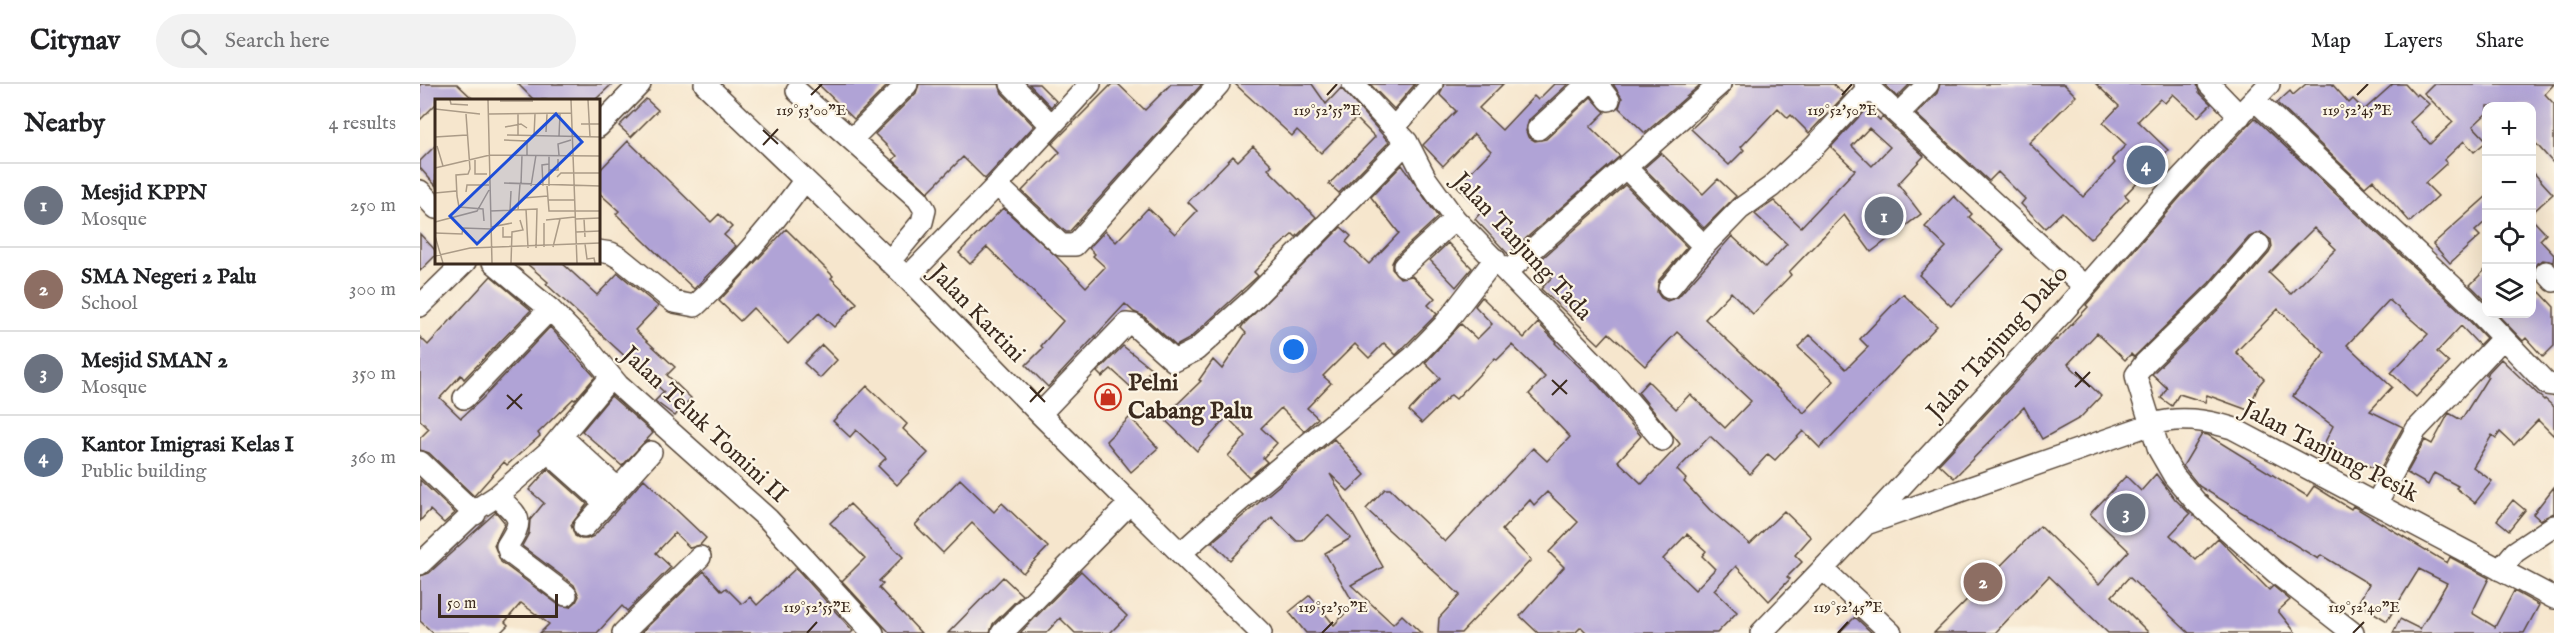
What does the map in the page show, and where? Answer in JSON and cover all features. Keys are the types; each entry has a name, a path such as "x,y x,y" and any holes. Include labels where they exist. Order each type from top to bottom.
{"street":[{"path":"600,125 640,84"},
{"name":"Jalan Kartini","path":"705,84 907,278 1040,414 1262,633"},
{"path":"852,139 907,84"},
{"path":"1011,84 1051,125"},
{"path":"907,278 1090,84"},
{"path":"997,185 1060,245 1075,245 1219,84"},
{"name":"Jalan Tanjung Tada","path":"1353,84 1400,135 1426,179 1455,219 1608,377 1662,440"},
{"path":"1040,414 1126,324 1134,325 1174,361 1196,350 1254,298 1400,135 1432,84"},
{"path":"1538,129 1587,84"},
{"path":"1181,553 1421,349 1467,298 1501,266 1626,168 1720,84"},
{"path":"1899,113 1928,84"},
{"path":"2209,84 2240,116"},
{"path":"1669,288 1704,246 1740,209 1771,187 1814,147 1867,86 1899,113 2084,286"},
{"path":"797,91 918,198 924,210 922,222 889,262"},
{"path":"2262,92 2466,298 2547,384 2554,385"},
{"name":"Jalan Tanjung Dako","path":"1761,633 1866,524 2262,92"},
{"path":"1626,168 1704,246"},
{"path":"600,251 611,253 620,258 674,302 695,306 725,278 769,230 804,181"},
{"path":"420,190 435,207"},
{"path":"1404,266 1455,219"},
{"path":"2259,245 2218,292 2139,370 2138,380 2159,450 2174,477 2196,502 2275,572 2353,633"},
{"path":"420,306 463,264"},
{"name":"Jalan Teluk Tomini II","path":"495,264 550,309 579,337 611,377 671,434 768,519 869,632"},
{"path":"464,398 550,309"},
{"path":"2376,504 2416,430 2503,338"},
{"path":"420,564 480,507 498,496 555,445 611,377"},
{"name":"Jalan Tanjung Pesik","path":"1866,524 2152,424 2170,419 2198,419 2232,428 2554,598"},
{"path":"555,445 611,496"},
{"path":"584,527 651,452"},
{"path":"420,462 475,514"},
{"path":"498,496 516,514 518,521 519,529 507,546 509,552 566,595"},
{"path":"1002,633 1130,503"},
{"path":"2500,570 2515,552 2554,526"},
{"path":"623,633 700,557"},
{"path":"1823,569 1892,633"}],"building":[{"path":"420,84 457,84 473,99 435,99 435,105 420,120"},
{"path":"518,84 612,84 596,99 533,99"},
{"path":"818,84 889,84 854,119"},
{"path":"919,84 999,84 1002,93 1034,126 985,179 963,157 928,192 893,160 897,156 875,134 916,93"},
{"path":"1029,84 1039,84 1056,101 1051,107"},
{"path":"1112,84 1118,84 1145,110 1171,84 1202,84 1069,232 1066,232 1022,191 1060,152 1052,144"},
{"path":"1235,84 1312,84 1326,104 1341,88 1389,142 1339,193 1329,184 1375,137 1356,118 1321,153 1297,130 1292,136"},
{"path":"1370,84 1415,84 1394,109"},
{"path":"1444,84 1503,84 1479,108 1502,130 1534,96 1538,100 1554,84 1568,84 1529,120 1526,131 1528,137 1535,141 1546,139 1591,97 1605,112 1590,127 1620,156 1508,254 1475,219 1482,211 1457,186 1491,151 1474,134 1443,166 1423,145 1456,111 1440,95"},
{"path":"1613,84 1701,84 1645,133 1619,108 1622,98"},
{"path":"1732,84 1833,84 1845,95 1809,133 1791,115 1788,118 1778,108 1741,147 1744,150 1729,165 1691,129 1728,94"},
{"path":"1884,84 1910,84 1897,97"},
{"path":"1940,84 2064,84 2076,96 2029,143 2083,197 2115,163 2112,159 2126,145 2103,123 2119,106 2096,84 2197,84 2199,92 2211,104 2198,117 2173,94 2165,103 2160,99 2138,121 2168,150 2125,195 2129,199 2090,239 2062,212 2045,228 2021,204 2025,199 1998,172 1989,181 1916,114 1937,93"},
{"path":"2306,84 2332,84 2349,103 2353,99 2364,110 2393,84 2405,84 2416,96 2418,94 2429,104 2410,122 2430,144 2453,122 2424,93 2433,84 2554,84 2545,94 2554,104 2554,164 2536,144 2536,102 2482,102 2482,118 2473,126 2482,136 2482,145 2474,152 2464,141 2444,160 2447,163 2425,183 2438,196 2410,222 2373,180 2365,187 2277,103 2290,91 2293,95"},
{"path":"646,99 658,110 631,137 619,126"},
{"path":"1867,108 1880,120 1882,117 1924,156 1898,184 1921,214 1871,252 1844,215 1789,272 1791,275 1753,314 1731,292 1705,319 1804,413 1834,381 1798,347 1810,335 1846,369 1868,347 1860,339 1903,294 1937,326 1820,448 1803,431 1775,460 1768,454 1750,474 1710,436 1677,470 1686,479 1684,482 1710,510 1750,544 1784,511 1811,537 1795,555 1802,562 1787,577 1790,579 1769,601 1736,566 1714,590 1737,612 1717,633 1587,633 1581,627 1575,633 1538,633 1520,616 1564,567 1549,552 1578,522 1547,492 1534,505 1530,500 1502,530 1531,560 1461,633 1438,633 1439,618 1460,595 1366,509 1385,489 1390,489 1445,542 1533,448 1547,461 1570,437 1529,394 1545,377 1512,345 1497,360 1495,358 1456,399 1451,395 1422,423 1409,411 1440,378 1425,363 1461,324 1477,339 1492,324 1475,306 1482,297 1524,338 1538,323 1599,386 1641,436 1618,461 1642,484 1680,444 1638,392 1648,381 1676,409 1690,394 1725,428 1751,401 1677,332 1645,366 1609,333 1599,344 1541,289 1552,277 1537,263 1625,185 1687,247 1659,280 1657,292 1661,298 1667,301 1678,297 1732,236 1765,267 1787,244 1755,214 1774,201 1801,227 1855,170 1831,147","holes":["1869,128 1890,147 1872,166 1852,146","1687,534 1706,551 1702,556 1715,569 1695,590 1663,559"]},
{"path":"2255,118 2486,338 2479,345 2461,326 2437,352 2449,363 2416,397 2391,373 2428,334 2389,300 2347,345 2392,387 2370,411 2403,427 2379,471 2324,444 2333,426 2293,396 2325,353 2278,309 2236,352 2264,379 2248,410 2207,395 2205,402 2179,394 2172,406 2161,398 2167,388 2152,374 2227,301 2269,253 2272,247 2271,240 2261,232 2249,237 2209,283 2134,357 2131,354 2125,360 2097,333 2068,364 2101,396 2080,418 2042,439 2024,407 1954,478 1939,464 2088,307 2086,305 2182,195","holes":["2314,228 2336,249 2291,294 2269,273"]},
{"path":"628,141 711,222 719,214 732,227 724,235 736,246 694,289 616,214 619,211 600,194 600,170"},
{"path":"435,146 435,185 420,168 420,161"},
{"path":"1253,146 1272,165 1268,169 1316,217 1296,237 1293,234 1277,248 1254,272 1258,276 1189,339 1176,346 1143,316 1125,304 1048,387 1026,365 1043,348 1041,346 1063,321 987,247 970,264 959,253 1003,208 1086,287 1105,267 1093,256 1095,254 1089,248 1105,231 1116,242 1148,208 1175,234 1197,211 1188,202 1233,156 1238,161"},
{"path":"1661,153 1703,194 1718,179 1736,196 1704,228 1644,168"},
{"path":"1402,165 1438,217 1395,257 1392,269 1400,278 1412,276 1435,298 1428,305 1437,314 1396,355 1384,343 1369,358 1355,344 1323,376 1331,383 1307,408 1318,418 1304,431 1281,408 1261,428 1277,443 1263,458 1267,462 1249,477 1228,456 1246,436 1227,417 1197,451 1163,418 1201,381 1199,380 1213,360 1222,369 1246,333 1241,328 1243,325 1341,227 1351,236 1346,242 1369,264 1399,233 1371,197"},
{"path":"2536,175 2553,194 2536,209"},
{"path":"1954,196 1972,214 1969,217 2004,250 1951,306 1919,275 1946,247 1925,227"},
{"path":"2482,200 2482,225 2475,231 2480,236 2450,263 2433,244"},
{"path":"2536,223 2546,234 2540,240 2554,255 2553,262 2543,260 2536,265"},
{"path":"786,229 857,303 834,327 819,313 788,344 753,308 740,321 719,301"},
{"path":"420,234 435,250 435,256 420,271"},
{"path":"1448,243 1472,268 1456,287 1430,260"},
{"path":"527,264 563,264 597,295 618,273 658,306 635,330 675,367 667,375 691,398 675,416 655,401 664,392 546,284 548,282"},
{"path":"2482,273 2482,297 2470,285"},
{"path":"491,276 531,310 464,379 461,375 440,398 461,418 550,327 595,377 575,400 573,399 538,433 540,436 507,465 504,462 474,496 429,453 420,450 420,438 429,429 420,420 420,337 428,345"},
{"path":"2540,292 2554,307 2554,346 2543,357 2526,338 2523,341 2501,318 2536,318 2536,296"},
{"path":"822,345 837,360 820,378 804,363"},
{"path":"1123,346 1152,369 1133,389 1111,369 1102,377 1097,372"},
{"path":"2501,359 2554,407 2554,436 2538,420 2514,445 2500,432 2496,438 2492,435 2473,467 2492,481 2475,503 2456,488 2458,486 2434,473 2428,485 2407,473 2425,440 2432,444 2449,413 2461,420 2488,377 2486,375"},
{"path":"867,386 907,424 903,429 928,453 897,485 878,466 886,458 856,430 850,437 833,421"},
{"path":"611,396 653,433 622,466 582,431"},
{"path":"1130,417 1158,448 1131,472 1106,441"},
{"path":"2202,434 2208,435 2307,496 2314,486 2351,509 2353,506 2447,563 2450,557 2489,578 2472,613 2495,627 2514,591 2539,605 2524,633 2393,633 2400,619 2420,629 2447,583 2419,569 2387,621 2358,603 2369,584 2321,555 2318,559 2199,486 2183,466"},
{"path":"1334,439 1365,475 1348,491 1330,474 1383,567 1351,585 1393,624 1402,615 1421,633 1306,633 1289,612 1310,595 1334,625 1354,604 1325,553 1351,538 1328,515 1302,541 1297,541 1272,517 1230,560 1212,542"},
{"path":"548,469 587,504 571,525 575,536 581,539 594,536 644,479 706,538 700,545 690,548 675,533 656,553 671,567 627,611 622,606 597,633 540,633 549,624 521,603 505,622 508,625 500,633 433,633 420,621 420,576 429,573 496,512 505,523 494,545 501,562 559,605 570,607 576,602 579,596 574,585 522,546 529,533 530,520 544,503 529,490"},
{"path":"2156,474 2190,514 2170,535 2196,560 2218,538 2269,590 2273,586 2290,600 2278,611 2296,633 2189,633 2129,577 2112,596 2149,633 2108,633 2049,576 1995,633 1934,633 2040,526 2099,584 2129,551 2090,514 2126,476 2141,491"},
{"path":"960,479 994,512 1002,503 1048,547 1023,573 972,523 943,553 915,525"},
{"path":"420,480 455,513 444,523 430,510 420,521"},
{"path":"2554,487 2554,513 2540,520 2533,514"},
{"path":"2513,500 2525,510 2509,530 2497,520"},
{"path":"850,504 903,557 879,581 883,584 879,588 921,633 890,633 842,581 865,558 830,523"},
{"path":"796,568 853,631 851,633 641,633 704,571 722,591 726,588 742,604 750,597 757,605"},
{"path":"1081,571 1127,616 1110,633 1075,633 1060,618 1046,633 1020,633"},
{"path":"1003,577 1022,595 993,624 990,633 948,633"},
{"path":"1855,617 1872,633 1839,633"}],"place":[{"name":"Kantor Imigrasi Kelas I","path":"2146,165"},
{"name":"Mesjid KPPN","path":"1884,216"},
{"name":"Pelni Cabang Palu","path":"1108,397"},
{"name":"Mesjid SMAN 2","path":"2126,513"},
{"name":"SMA Negeri 2 Palu","path":"1983,582"}]}
